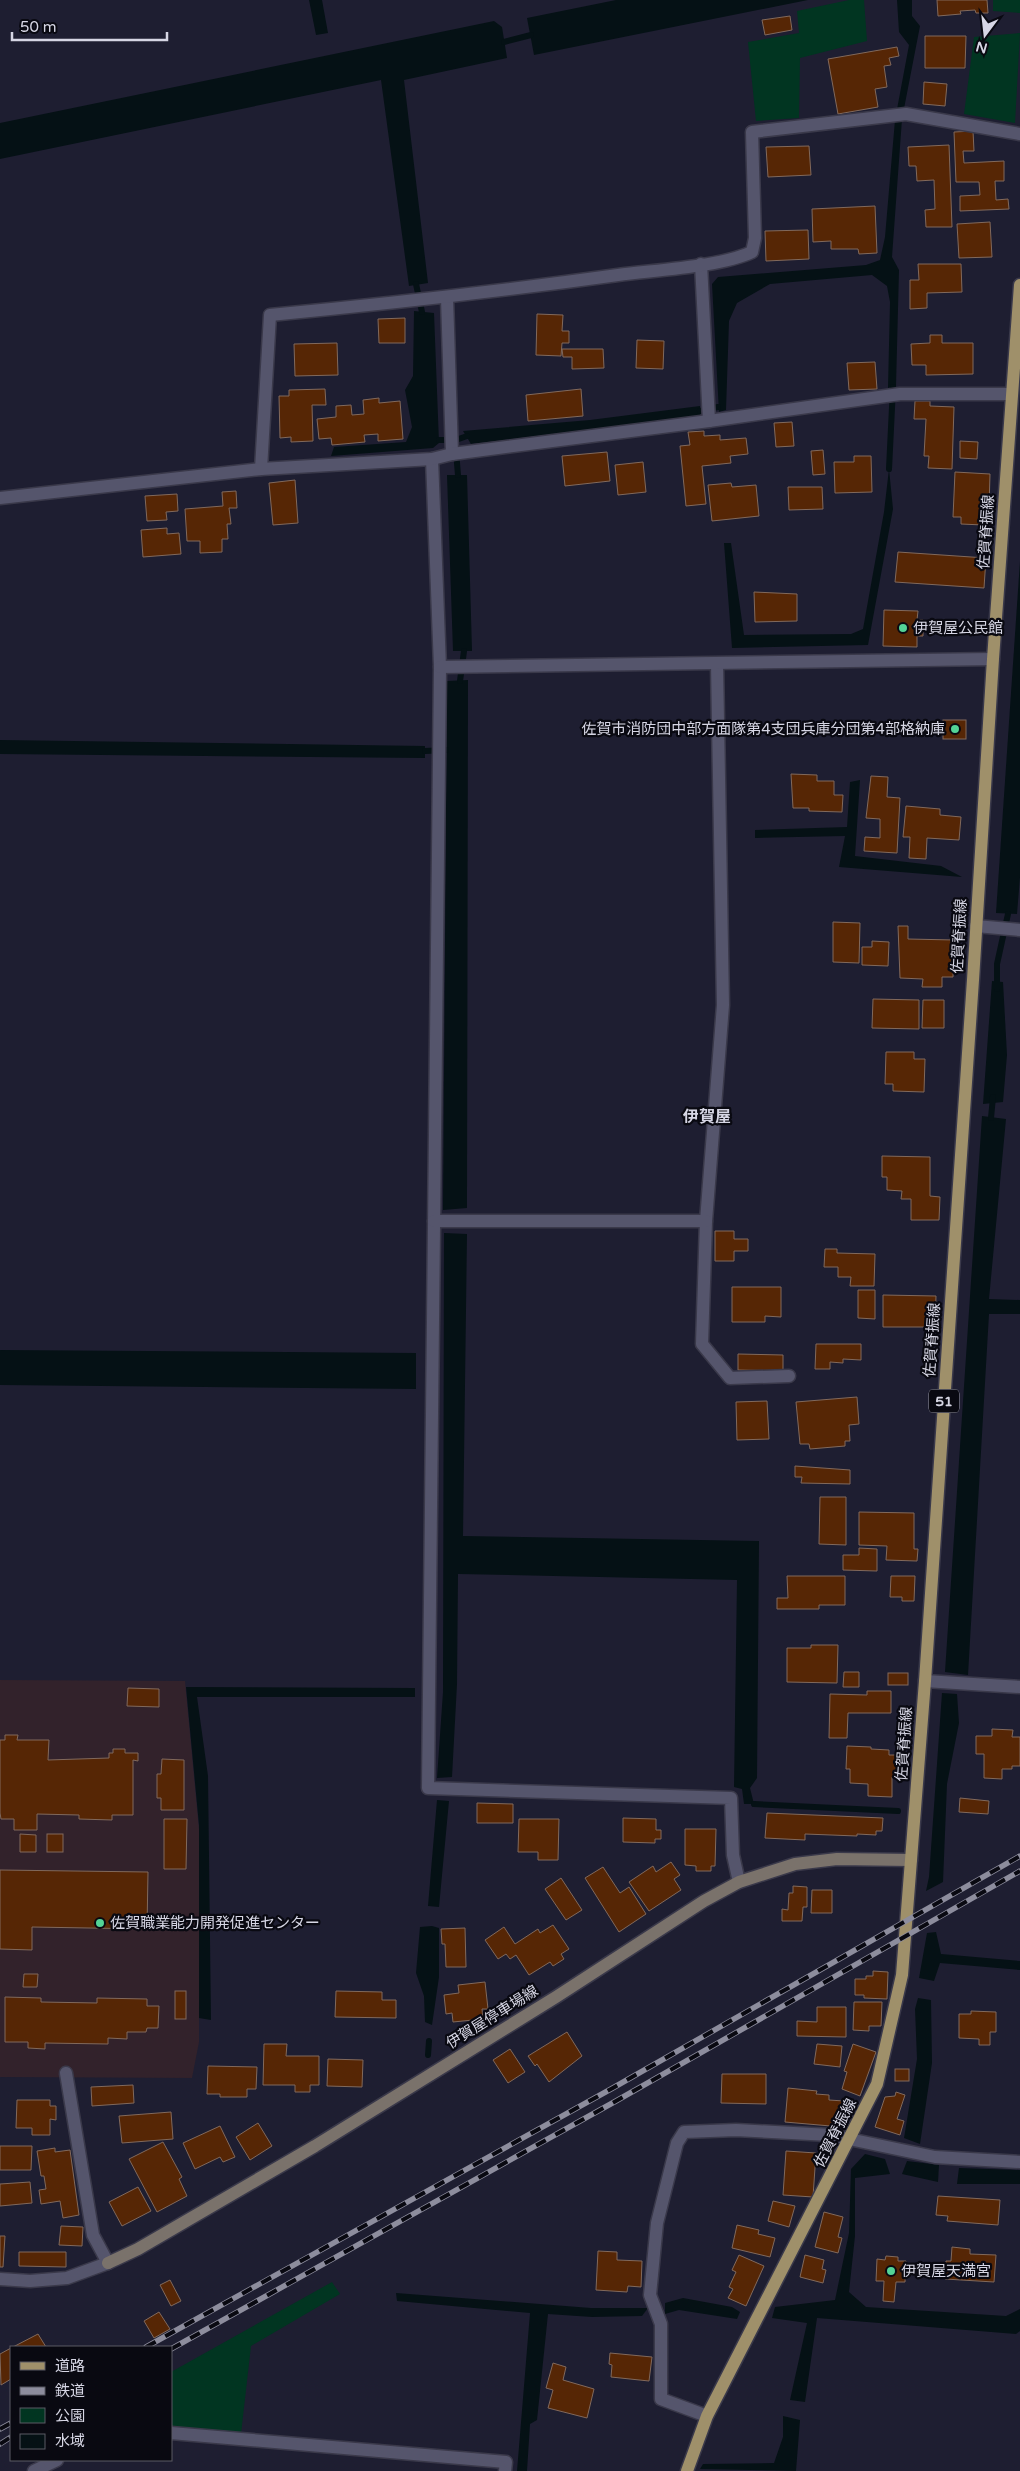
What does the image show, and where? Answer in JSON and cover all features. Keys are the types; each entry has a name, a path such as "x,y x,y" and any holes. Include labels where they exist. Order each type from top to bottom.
{"main road":[{"name":"佐賀脊振線","path":"688,2471 707,2416 877,2084 902,1975 983,926 993,659 1020,284"},
{"name":"伊賀屋停車場線","path":"108,2263 138,2249 315,2146 556,1997 704,1901 739,1882 795,1864 837,1859 911,1860"}],"street":[{"path":"261,469 270,315 448,298 700,264 743,256 752,252 755,238 752,132 892,114 906,114 1020,134"},
{"path":"700,264 709,421"},
{"path":"448,298 452,454"},
{"path":"0,498 261,469 432,459 478,450 709,421 900,394 1011,394"},
{"path":"432,459 446,667 439,759 428,1788 731,1798 732,1855 739,1882"},
{"path":"446,667 993,659"},
{"path":"717,664 723,1005 706,1221 702,1344 730,1378 789,1376"},
{"path":"983,926 1018,930"},
{"path":"434,1221 706,1221"},
{"path":"925,1681 1020,1687"},
{"path":"0,2279 30,2281 67,2278 108,2263 93,2235 66,2073"},
{"path":"707,2416 661,2399 661,2324 650,2295 657,2223 677,2143 684,2132 736,2130 830,2135 935,2157 1020,2162"},
{"path":"172,2433 506,2462 505,2471"},
{"path":"34,2471 55,2461"}],"shaded area":[{"name":"佐賀職業能力開発促進センター","path":"0,1680 185,1681 199,1829 199,2042 192,2078 0,2077"}],"green space":[{"path":"849,0 864,0 867,41 800,58 799,118 756,121 748,42 799,33 797,11"},
{"path":"993,0 1020,0 1020,13 993,11"},
{"path":"1020,33 1015,123 964,114 974,37"},
{"path":"332,2282 340,2294 251,2346 241,2434 172,2428 172,2371"}],"water":[{"path":"309,0 322,0 328,33 316,35"},
{"path":"616,0 808,0 534,55 527,18"},
{"path":"897,0 912,0 912,16 920,26 902,119 892,257 899,270 896,386 888,388 890,302 887,286 872,275 770,284 737,303 729,321 726,410 719,412 712,284 718,277 866,265 880,260 885,237 895,120 909,45 899,32"},
{"path":"494,21 502,27 507,58 404,80 428,283 409,286 381,80 0,159 0,123"},
{"path":"414,311 434,313 439,443 433,448 331,456 334,447 406,442 412,427 405,390 413,376"},
{"path":"700,406 700,416 471,444 463,431 590,420"},
{"path":"889,469 893,509 868,645 732,648 724,543 731,543 744,635 851,634 863,629 884,512"},
{"path":"447,475 467,475 472,651 453,651"},
{"path":"1020,561 1020,877 1017,914 996,913"},
{"path":"468,680 467,1208 443,1210 447,681"},
{"path":"0,740 425,746 425,758 0,754"},
{"path":"860,780 855,856 941,866 962,877 839,867 845,836 755,838 755,830 847,827 850,782"},
{"path":"992,981 1003,982 1007,1055 1003,1102 983,1104"},
{"path":"982,1116 1006,1119 989,1299 1020,1300 1020,1314 989,1314 968,1675 945,1672"},
{"path":"444,1233 467,1234 463,1536 759,1541 757,1778 750,1788 754,1804 744,1804 742,1789 734,1787 737,1580 458,1574 457,1684 452,1777 437,1778 443,1692"},
{"path":"0,1350 416,1353 416,1389 0,1385"},
{"path":"186,1687 415,1688 415,1697 197,1697 208,1776 211,2020 199,2018 199,1825"},
{"path":"942,1693 957,1694 959,1723 947,1784 943,1882 926,1891 929,1877"},
{"path":"437,1800 449,1801 439,1907 428,1906"},
{"path":"432,1926 439,1928 439,1977 432,2025 425,2022 424,1996 416,1973 420,1927"},
{"path":"936,1932 941,1954 1020,1961 1020,1970 940,1963 934,1981 919,1978 927,1933"},
{"path":"918,1998 931,2000 932,2063 920,2144 904,2138 917,2059 915,2009"},
{"path":"865,2154 885,2159 890,2174 855,2178 855,2236 849,2292 866,2307 1006,2316 1020,2309 1020,2331 1016,2334 817,2318 805,2402 790,2400 807,2323 772,2318 775,2307 835,2300 849,2233 851,2169"},
{"path":"907,2161 939,2165 938,2182 902,2174"},
{"path":"959,2168 1020,2170 1020,2184 957,2184"},
{"path":"396,2293 591,2308 648,2308 642,2316 592,2317 548,2314 537,2420 530,2424 527,2471 517,2471 530,2313 397,2301"},
{"path":"683,2298 732,2307 740,2312 737,2319 679,2310 665,2314 665,2303"},
{"path":"783,2416 800,2420 796,2471 700,2469 703,2464 774,2463 783,2437"}],"building":[{"path":"937,0 987,0 988,13 976,13 975,10 960,11 961,14 938,16"},
{"path":"790,16 792,30 765,35 762,20"},
{"path":"925,36 966,36 965,68 925,68"},
{"path":"897,47 899,56 889,58 891,65 884,66 887,87 875,89 878,107 838,114 828,59"},
{"path":"924,82 947,84 945,106 923,104"},
{"path":"973,131 974,151 963,151 964,163 1004,161 1004,181 995,181 996,200 1008,199 1009,209 960,211 960,196 980,195 979,182 956,182 954,132"},
{"path":"949,145 952,227 926,227 925,210 935,209 934,180 917,181 916,166 909,166 908,147"},
{"path":"809,146 811,175 768,177 766,147"},
{"path":"875,206 877,253 859,254 858,249 831,249 831,241 813,242 812,209"},
{"path":"990,222 992,257 959,258 957,224"},
{"path":"808,230 809,259 766,261 765,231"},
{"path":"918,264 961,264 962,292 927,293 927,308 910,309 910,280 919,280"},
{"path":"537,314 563,315 562,331 569,331 569,343 562,343 561,356 536,355"},
{"path":"405,318 405,343 379,343 378,319"},
{"path":"930,335 942,335 942,343 973,343 973,374 926,375 926,365 912,365 911,344 930,343"},
{"path":"637,340 664,341 663,369 636,368"},
{"path":"337,343 338,375 295,376 294,344"},
{"path":"562,349 603,349 604,368 572,369 572,357 563,357"},
{"path":"875,362 877,389 849,390 847,363"},
{"path":"325,389 326,405 312,405 313,441 291,442 291,437 280,438 279,396 289,396 289,390"},
{"path":"581,389 583,416 528,421 526,395"},
{"path":"379,398 379,403 400,401 403,439 378,441 378,434 364,435 365,442 332,445 331,438 319,439 317,419 336,417 336,406 351,405 352,415 364,414 363,400"},
{"path":"915,401 930,401 930,406 954,407 952,469 928,468 929,456 924,456 926,419 914,419"},
{"path":"792,422 794,446 776,447 774,423"},
{"path":"704,431 704,436 720,435 720,440 746,438 748,454 730,456 731,463 702,466 706,504 686,506 680,446 690,445 688,432"},
{"path":"960,441 978,442 977,459 960,458"},
{"path":"823,450 825,474 813,475 811,451"},
{"path":"607,452 610,481 565,486 562,456"},
{"path":"854,456 871,456 872,492 835,493 834,462 854,462"},
{"path":"643,462 646,492 618,495 615,465"},
{"path":"955,472 990,474 989,508 984,508 983,525 961,524 961,517 953,517"},
{"path":"295,480 298,523 273,525 269,483"},
{"path":"731,483 732,487 756,485 759,516 712,521 708,485"},
{"path":"788,487 822,487 823,509 789,510"},
{"path":"236,491 237,508 229,508 231,524 227,524 228,539 222,539 222,552 200,553 200,541 187,541 185,509 223,506 222,492"},
{"path":"177,494 178,511 166,512 167,520 147,521 145,496"},
{"path":"167,528 167,534 179,533 181,554 143,557 141,530"},
{"path":"898,552 986,558 984,588 895,582"},
{"path":"754,592 797,594 797,621 755,622"},
{"name":"伊賀屋公民館","path":"884,610 918,611 917,620 923,620 923,636 917,636 917,647 883,646"},
{"name":"佐賀市消防団中部方面隊第4支団兵庫分団第4部格納庫","path":"943,720 966,720 966,739 943,739"},
{"path":"791,774 817,775 817,781 834,781 834,795 843,795 842,812 809,811 809,808 793,808"},
{"path":"871,776 888,777 887,797 900,798 897,853 864,851 865,837 880,838 880,819 866,818"},
{"path":"906,806 940,809 940,815 961,817 959,840 927,838 926,859 909,858 910,837 903,837"},
{"path":"833,922 860,923 859,963 833,962"},
{"path":"898,926 908,926 908,939 954,940 953,977 942,977 942,987 922,987 923,979 900,978"},
{"path":"872,941 889,942 888,966 862,965 862,947 872,947"},
{"path":"873,999 919,1000 919,1029 872,1028"},
{"path":"923,1000 944,1000 944,1028 922,1028"},
{"path":"886,1052 914,1052 914,1059 925,1059 924,1092 893,1091 893,1084 885,1084"},
{"path":"882,1156 930,1157 930,1196 940,1197 939,1220 911,1220 911,1199 901,1199 902,1191 887,1190 887,1177 882,1177"},
{"path":"715,1231 734,1231 734,1239 748,1239 748,1251 734,1251 734,1261 715,1261"},
{"path":"825,1249 837,1249 837,1253 875,1254 874,1286 850,1286 851,1277 838,1277 838,1267 824,1267"},
{"path":"732,1287 781,1287 781,1317 765,1316 765,1322 732,1322"},
{"path":"858,1290 875,1290 875,1319 858,1318"},
{"path":"883,1295 936,1296 935,1327 883,1327"},
{"path":"816,1344 861,1344 861,1360 843,1359 843,1363 830,1362 830,1369 815,1369"},
{"path":"738,1354 783,1355 783,1371 738,1370"},
{"path":"857,1397 859,1424 849,1425 850,1441 845,1441 845,1446 810,1449 809,1444 800,1444 796,1402"},
{"path":"767,1401 769,1439 737,1440 736,1402"},
{"path":"795,1466 850,1470 850,1484 801,1483 802,1477 795,1477"},
{"path":"820,1497 846,1497 846,1545 819,1544"},
{"path":"859,1512 914,1513 914,1549 918,1549 917,1561 886,1560 887,1546 859,1545"},
{"path":"859,1548 877,1549 877,1571 843,1570 843,1555 859,1555"},
{"path":"787,1576 845,1576 845,1605 819,1605 819,1609 777,1609 777,1598 788,1598"},
{"path":"891,1576 915,1576 914,1601 902,1601 902,1597 890,1597"},
{"path":"811,1645 838,1645 837,1683 787,1682 787,1648 811,1648"},
{"path":"844,1672 859,1672 859,1687 843,1687"},
{"path":"888,1673 908,1673 908,1685 888,1685"},
{"path":"128,1688 159,1689 159,1707 127,1706"},
{"path":"867,1691 891,1691 891,1713 848,1713 847,1738 829,1738 830,1694 867,1695"},
{"path":"992,1729 1013,1730 1012,1737 1020,1737 1020,1766 1012,1766 1012,1769 1002,1769 1002,1779 984,1778 984,1754 976,1754 976,1736 992,1736"},
{"path":"5,1735 18,1735 17,1740 49,1740 48,1760 109,1758 109,1753 113,1753 113,1749 125,1749 125,1753 138,1753 138,1761 133,1760 133,1815 112,1815 112,1820 79,1819 79,1815 37,1814 37,1830 14,1830 14,1819 1,1819 0,1813 0,1740 5,1740"},
{"path":"847,1746 871,1747 871,1749 889,1750 889,1755 904,1755 903,1777 892,1777 892,1797 868,1796 868,1784 850,1783 850,1769 846,1769"},
{"path":"162,1759 184,1760 184,1810 161,1810 161,1798 157,1798 157,1774 161,1774"},
{"path":"960,1798 989,1801 988,1814 959,1812"},
{"path":"477,1803 513,1804 513,1823 477,1823"},
{"path":"767,1813 883,1818 882,1831 876,1831 876,1835 857,1834 857,1836 805,1834 805,1840 765,1838"},
{"path":"623,1818 656,1819 656,1830 661,1830 661,1839 655,1839 655,1843 623,1842"},
{"path":"164,1819 187,1819 186,1869 164,1869"},
{"path":"519,1819 559,1819 558,1860 538,1860 538,1852 518,1852"},
{"path":"685,1829 716,1829 715,1866 711,1866 711,1871 696,1871 696,1866 685,1865"},
{"path":"20,1834 36,1835 36,1852 20,1852"},
{"path":"47,1834 63,1834 63,1852 47,1852"},
{"path":"671,1862 680,1875 674,1879 681,1890 649,1911 629,1882 653,1866 656,1872"},
{"path":"603,1867 620,1893 629,1887 646,1914 619,1932 585,1878"},
{"path":"0,1870 148,1872 147,1929 32,1927 32,1950 0,1949"},
{"path":"561,1878 582,1910 566,1920 545,1889"},
{"path":"793,1886 807,1887 807,1907 803,1907 802,1921 782,1921 782,1909 788,1910 789,1893 793,1893"},
{"path":"812,1890 832,1890 832,1913 811,1913"},
{"path":"553,1925 569,1949 561,1954 564,1959 553,1966 550,1962 529,1975 516,1955 510,1959 506,1954 498,1959 485,1940 504,1927 515,1944 538,1929 540,1933"},
{"path":"465,1928 466,1967 446,1967 445,1944 442,1944 441,1929"},
{"path":"873,1971 888,1972 887,1999 864,1998 864,1995 855,1995 855,1979 866,1979 866,1976 873,1976"},
{"path":"24,1974 38,1974 37,1987 23,1987"},
{"path":"485,1982 488,2009 482,2009 483,2019 453,2022 452,2013 446,2014 444,1995 459,1993 458,1985"},
{"path":"175,1991 186,1991 186,2019 175,2019"},
{"path":"336,1991 382,1992 382,2000 396,2000 396,2018 335,2017"},
{"path":"5,1997 41,1998 41,2002 97,2003 97,1998 147,1999 147,2006 159,2006 158,2028 147,2028 146,2032 127,2032 127,2039 108,2038 108,2044 45,2043 45,2049 28,2048 28,2042 5,2042"},
{"path":"854,2002 882,2002 881,2026 869,2026 869,2031 853,2030"},
{"path":"817,2007 846,2007 846,2037 797,2036 797,2021 817,2022"},
{"path":"971,2011 996,2012 996,2032 990,2032 990,2045 979,2045 979,2039 959,2038 959,2014 971,2014"},
{"path":"567,2032 582,2056 549,2082 537,2064 535,2066 528,2056"},
{"path":"264,2044 287,2044 286,2056 319,2056 319,2085 310,2085 310,2092 295,2092 295,2085 263,2085"},
{"path":"817,2044 842,2046 840,2067 814,2064"},
{"path":"853,2044 876,2052 860,2096 842,2089 847,2072 844,2071"},
{"path":"510,2049 525,2072 508,2083 493,2060"},
{"path":"328,2059 363,2060 362,2087 327,2086"},
{"path":"208,2066 257,2067 256,2089 247,2089 247,2097 220,2097 220,2094 207,2094"},
{"path":"895,2069 909,2069 909,2081 895,2081"},
{"path":"722,2074 766,2074 766,2104 721,2103"},
{"path":"133,2085 134,2103 92,2106 91,2087"},
{"path":"788,2088 817,2091 816,2094 829,2095 829,2100 844,2101 843,2109 848,2110 847,2122 842,2121 842,2127 785,2122"},
{"path":"896,2092 905,2095 897,2119 904,2121 900,2135 875,2127 885,2097 895,2096"},
{"path":"17,2100 50,2100 50,2106 56,2106 56,2120 50,2119 50,2135 32,2135 32,2128 16,2128"},
{"path":"171,2112 173,2139 122,2143 119,2116"},
{"path":"258,2123 272,2146 250,2160 236,2137"},
{"path":"220,2126 235,2157 223,2162 220,2157 195,2169 183,2143"},
{"path":"163,2142 182,2177 179,2179 187,2196 157,2212 129,2159"},
{"path":"0,2146 32,2146 31,2170 0,2170"},
{"path":"55,2148 55,2152 70,2150 79,2215 63,2218 60,2201 41,2204 39,2190 46,2189 44,2176 41,2176 37,2151"},
{"path":"786,2151 816,2153 813,2197 783,2195"},
{"path":"30,2182 32,2203 0,2206 0,2184"},
{"path":"138,2187 151,2211 122,2226 109,2202"},
{"path":"938,2196 1000,2200 998,2225 947,2221 948,2216 936,2215"},
{"path":"773,2201 795,2206 789,2227 768,2221"},
{"path":"824,2212 843,2217 838,2237 842,2238 838,2253 815,2247"},
{"path":"737,2225 759,2230 758,2234 775,2238 770,2257 732,2248"},
{"path":"61,2226 83,2227 82,2246 59,2245"},
{"path":"0,2236 5,2236 3,2267 0,2267"},
{"path":"952,2247 970,2249 970,2254 996,2255 994,2282 945,2279 946,2261 951,2261"},
{"path":"598,2251 617,2252 617,2260 642,2261 641,2287 628,2286 627,2292 596,2290"},
{"path":"19,2252 66,2252 66,2267 19,2266"},
{"path":"739,2255 764,2266 746,2306 728,2298 733,2289 729,2287 736,2272 732,2270"},
{"path":"805,2255 824,2260 822,2269 826,2270 823,2283 800,2277"},
{"name":"伊賀屋天満宮","path":"886,2256 898,2257 898,2261 906,2261 905,2282 896,2282 894,2302 883,2301 884,2281 876,2281 877,2259 885,2260"},
{"path":"170,2280 181,2301 171,2306 160,2285"},
{"path":"159,2312 170,2329 154,2338 144,2321"},
{"path":"38,2334 45,2346 15,2346"},
{"path":"10,2349 10,2380 1,2385 0,2354"},
{"path":"610,2353 652,2357 649,2381 611,2377"},
{"path":"553,2363 566,2367 563,2380 594,2389 587,2418 548,2408 553,2390 546,2388"}],"waterway":[{"path":"504,42 531,35"},
{"path":"416,284 422,312"},
{"path":"889,469 893,387"},
{"path":"700,411 718,407"},
{"path":"439,440 456,440 467,436"},
{"path":"456,451 458,475"},
{"path":"460,681 464,651"},
{"path":"425,751 446,750"},
{"path":"997,989 997,964 1008,914"},
{"path":"991,1118 993,1097"},
{"path":"754,1804 898,1811"},
{"path":"428,2055 429,2041"}],"railway":[{"path":"148,2346 611,2089 1020,1856"},
{"path":"172,2348 616,2101 1020,1871"},
{"path":"0,2429 10,2424"},
{"path":"0,2444 10,2438"}],"place":[{"name":"伊賀屋公民館","path":"903,628"},
{"name":"佐賀市消防団中部方面隊第4支団兵庫分団第4部格納庫","path":"955,729"},
{"name":"佐賀職業能力開発促進センター","path":"100,1923"},
{"name":"伊賀屋天満宮","path":"891,2271"}],"district":[{"name":"伊賀屋","path":"707,1117"}]}
